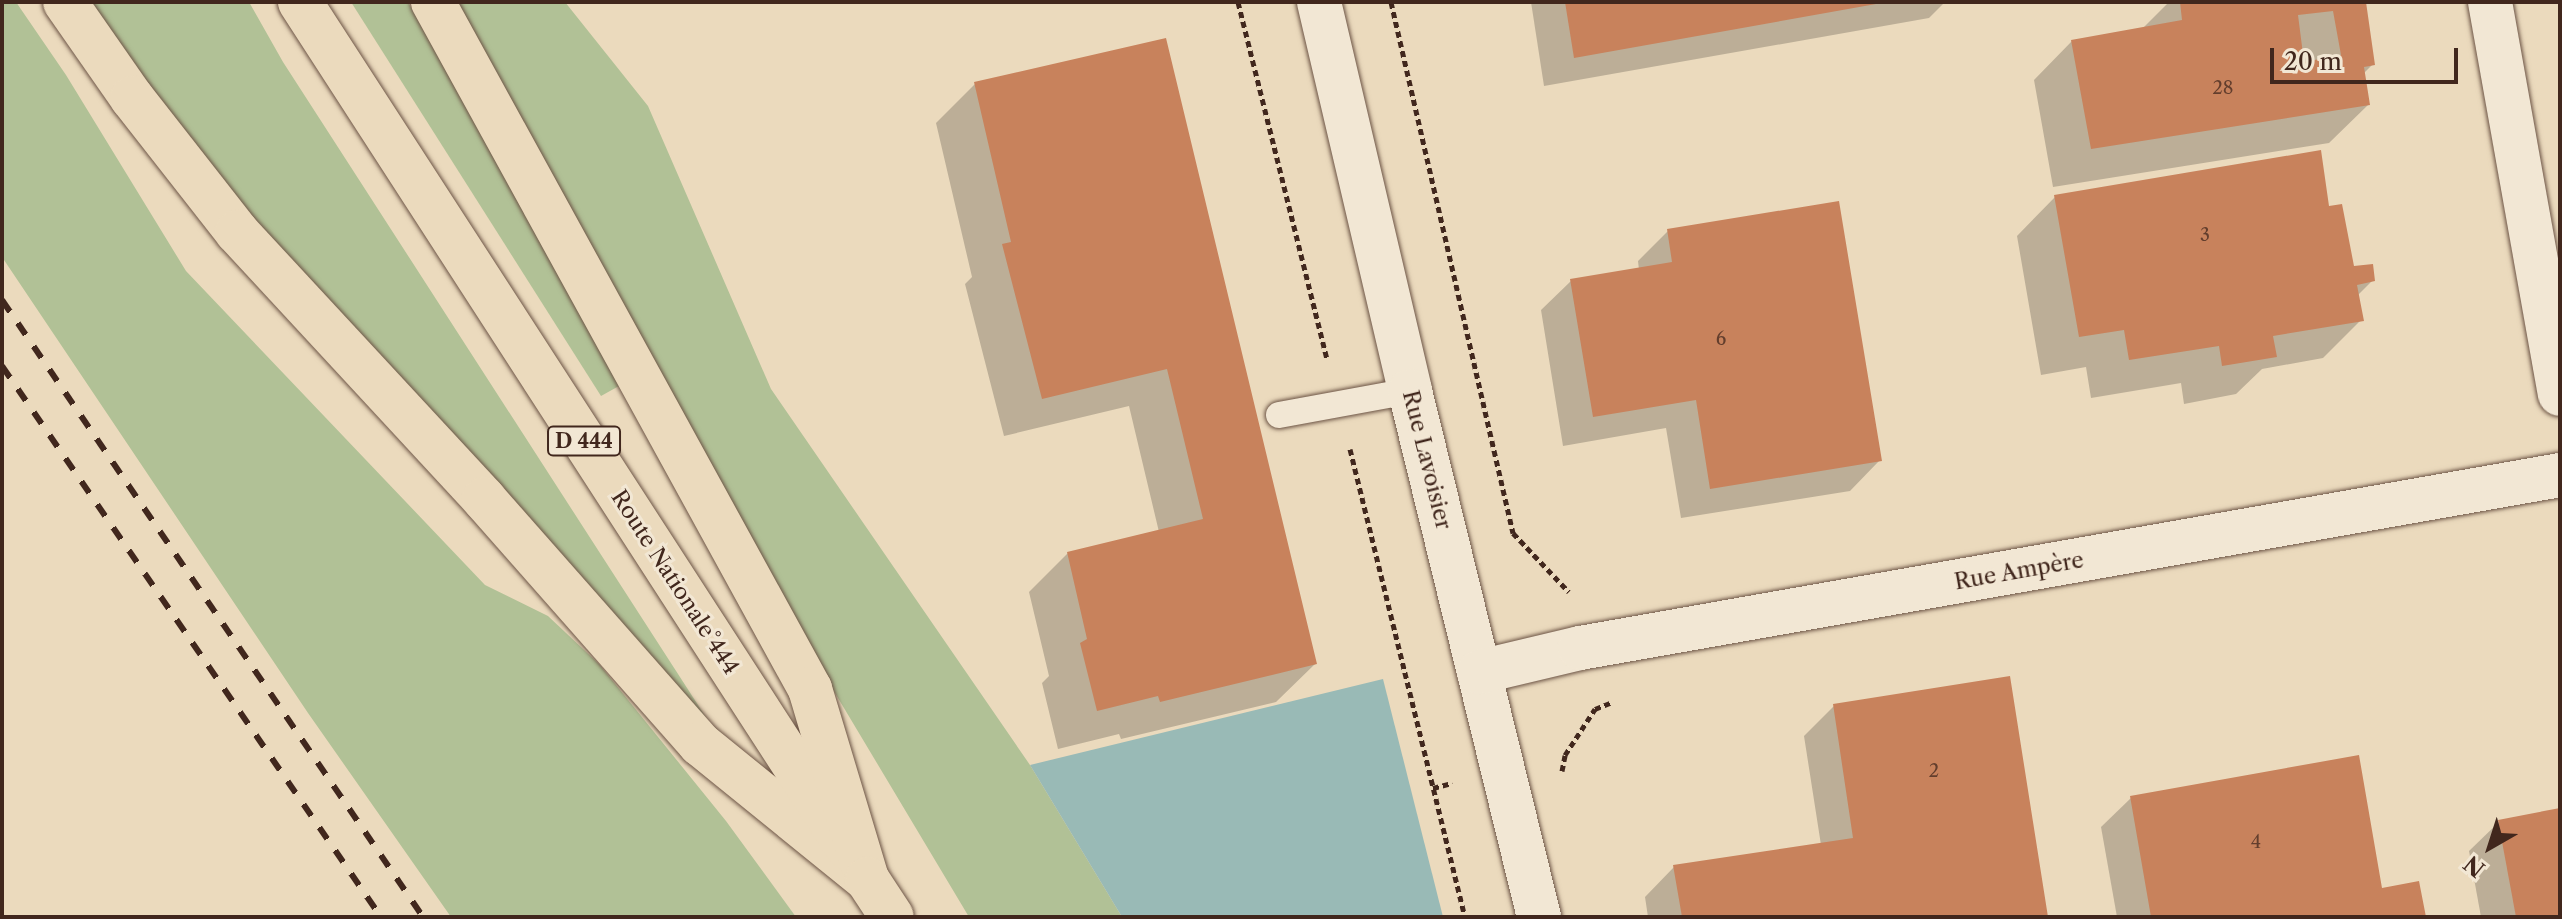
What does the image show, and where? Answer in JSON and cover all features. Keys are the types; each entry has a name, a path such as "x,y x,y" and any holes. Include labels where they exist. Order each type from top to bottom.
{"main road":[{"path":"65,2 132,98 237,232 484,499 700,744 867,879"},
{"name":"Route Nationale°444","path":"300,2 867,879"},
{"path":"433,2 810,689 867,879"},
{"name":"D 444","path":"867,879 892,917"}],"street":[{"name":"Rue Lavoisier","path":"1319,2 1410,391 1539,917"},
{"path":"2490,2 2560,394"},
{"name":"Rue Ampère","path":"1479,672 1580,648 2560,475"}],"lane":[{"path":"1279,415 1339,407 1410,391"}],"path":[{"path":"1238,2 1465,917"},
{"path":"1391,2 1513,533 1566,591 1578,594"},
{"path":"1564,783 1565,755 1595,709 1618,700"}],"green space":[{"path":"2,2 16,2 66,75 186,271 485,585 548,616 599,664 726,821 796,917 451,917 308,713 2,257"},
{"path":"86,2 249,2 283,62 709,722 275,246 159,108"},
{"path":"351,2 408,2 619,386 601,396"},
{"path":"457,2 565,2 648,106 771,389 1030,765 1122,917 969,917 768,581"}],"water":[{"path":"1383,679 1443,917 1122,917 1030,765"}],"building":[{"path":"1565,2 1876,2 1876,4 1574,58"},
{"path":"2180,2 2366,2 2375,65 2364,67 2370,105 2091,149 2071,40 2182,20","holes":["2333,11 2341,55 2304,62 2298,15"]},
{"path":"1166,38 1317,664 1160,702 1158,696 1097,711 1080,643 1087,639 1067,552 1203,519 1167,369 1042,399 1002,244 1011,242 974,82"},
{"path":"2321,150 2329,206 2342,204 2354,266 2373,264 2375,281 2357,285 2364,321 2273,336 2277,357 2222,366 2219,346 2129,360 2124,330 2079,337 2054,195"},
{"path":"1839,201 1882,461 1710,489 1696,400 1593,417 1570,279 1672,262 1667,229"},
{"path":"2010,676 2048,917 1682,917 1673,865 1853,838 1833,704"},
{"path":"2359,755 2382,888 2419,881 2426,917 2151,917 2130,796"},
{"path":"2560,808 2560,917 2516,917 2498,820"}],"railway":[{"path":"2,300 423,917"},
{"path":"2,366 381,917"}]}
